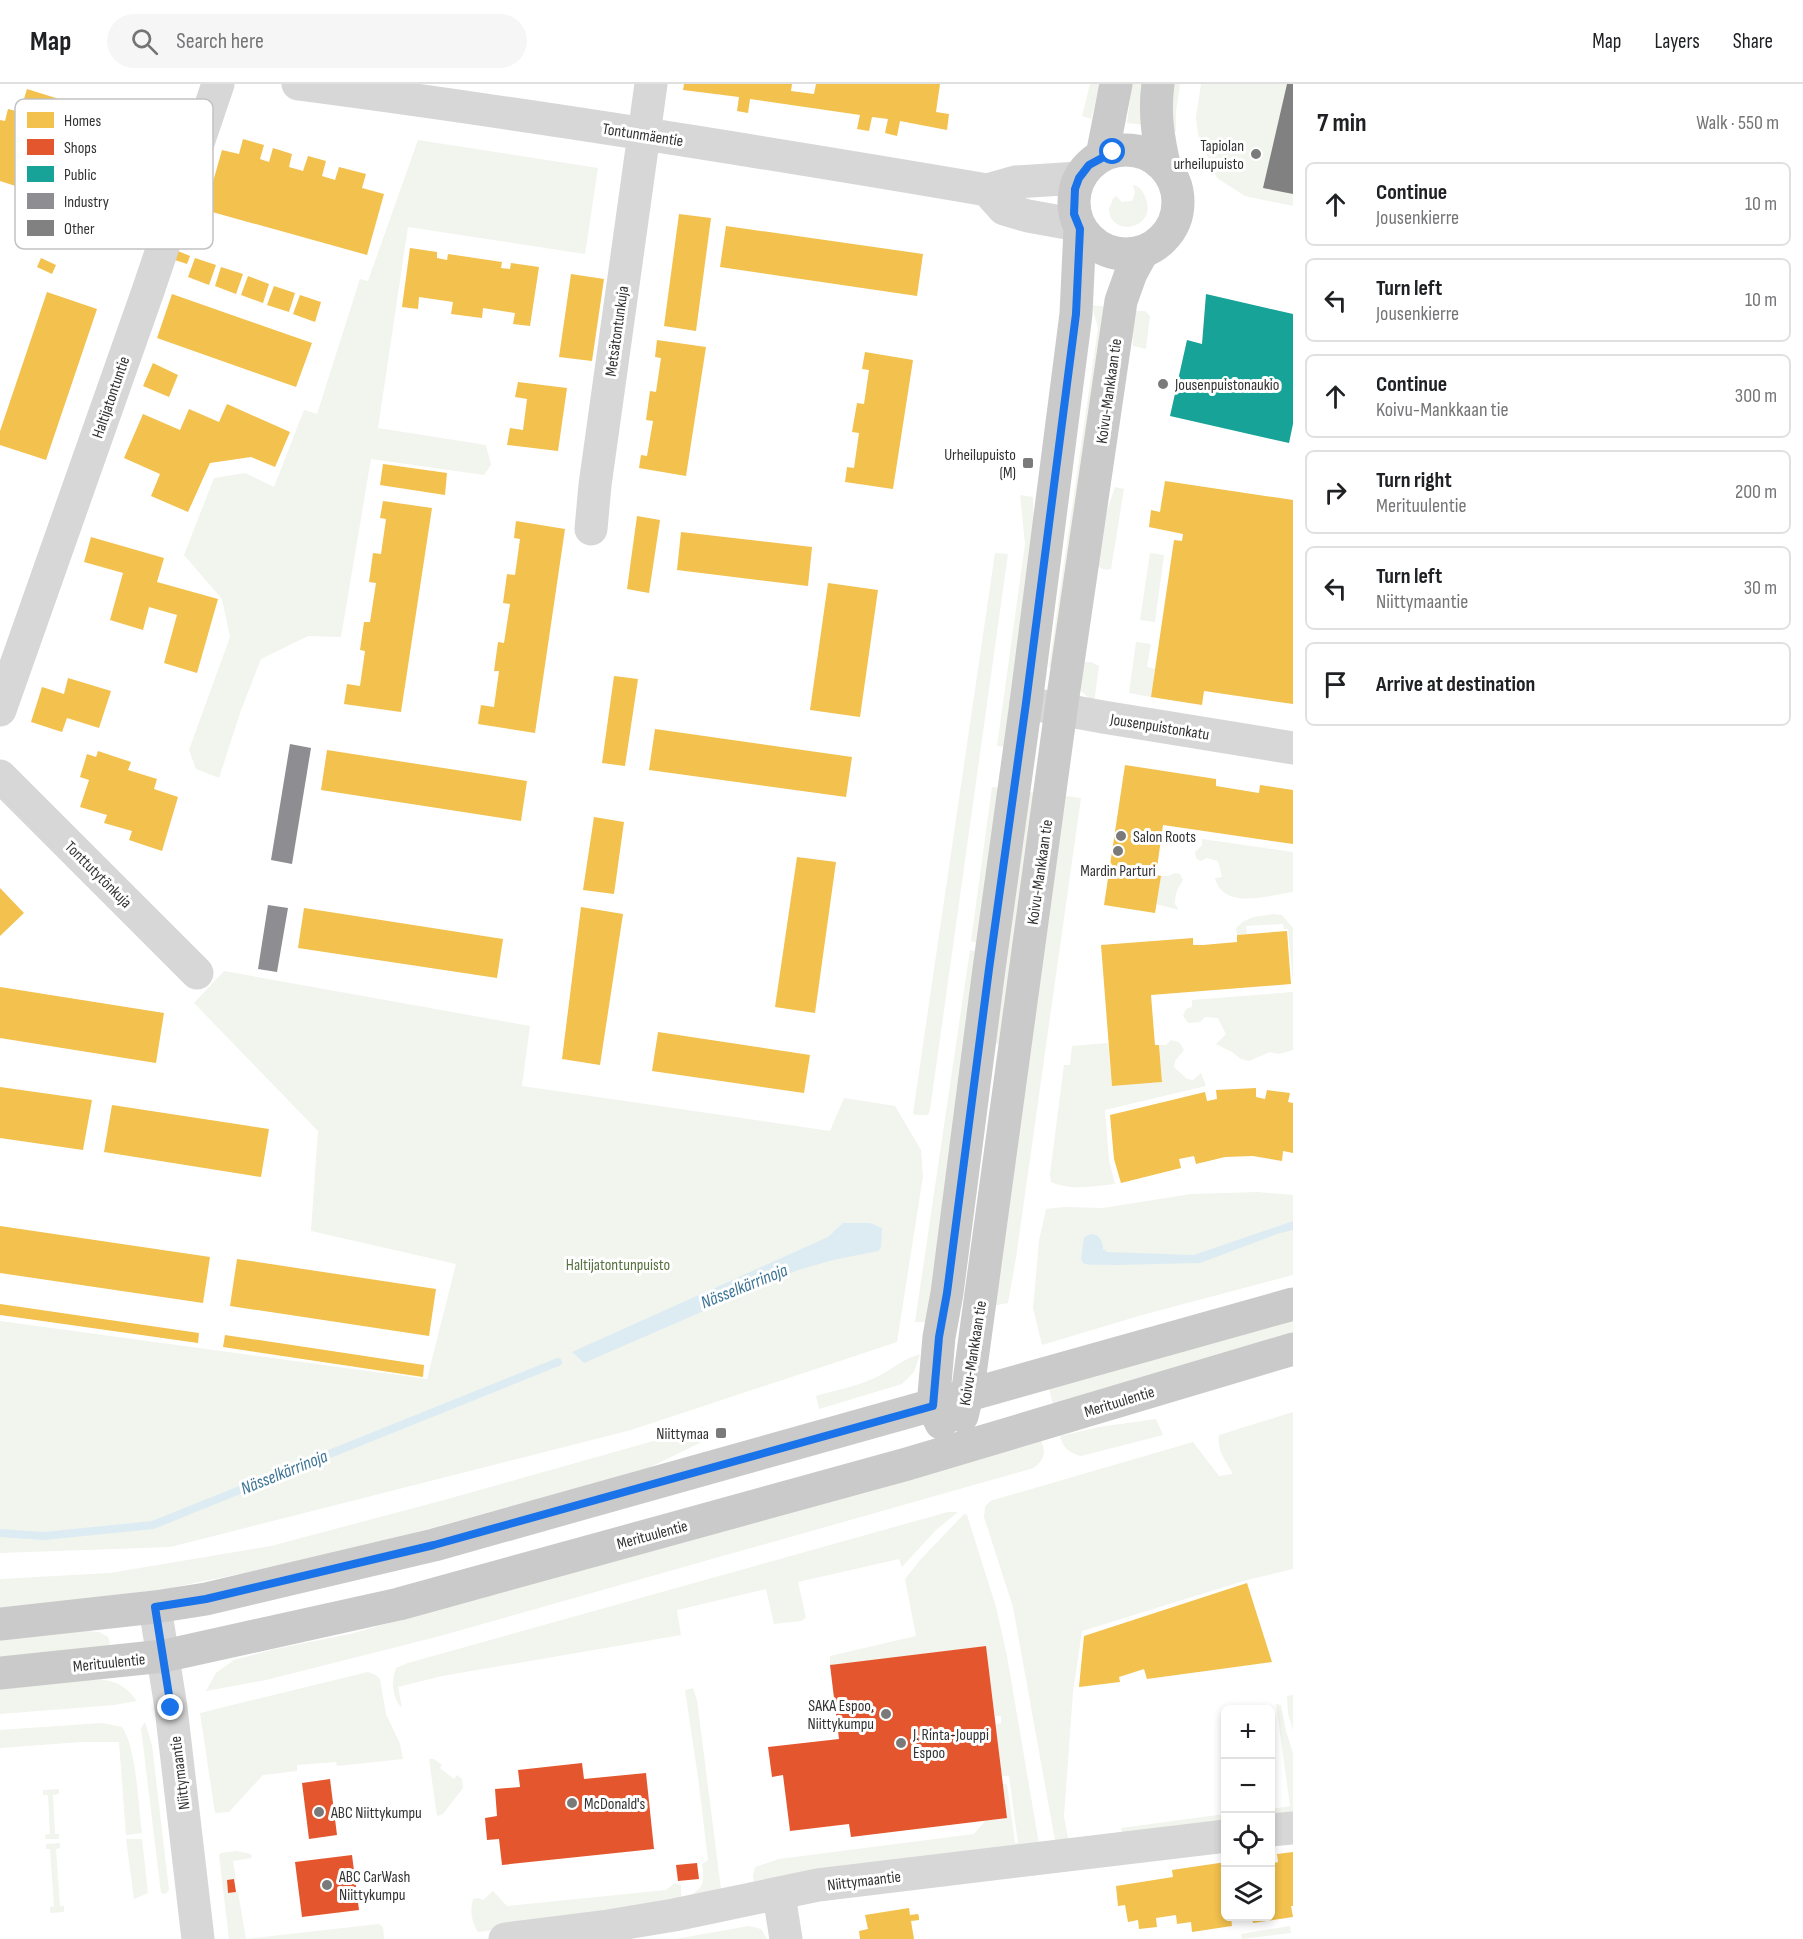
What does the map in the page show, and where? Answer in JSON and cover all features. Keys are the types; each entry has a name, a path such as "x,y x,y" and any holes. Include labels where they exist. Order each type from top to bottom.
{"main road":[{"path":"1116,84 1091,167 1075,189 1073,201 1079,227 1092,242 1108,252 1131,254 1143,251 1161,241 1173,224 1177,209 1175,187 1165,168 1158,136 1155,105 1158,84"},
{"path":"1091,167 1113,152 1136,151 1146,154 1165,168"},
{"name":"Koivu-Mankkaan tie","path":"952,1449 933,1406 939,1337 947,1293 1076,314 1079,227"},
{"name":"Koivu-Mankkaan tie","path":"952,1449 968,1396 1061,710 1121,301 1131,273 1143,251"},
{"path":"0,1624 206,1599 434,1545 1293,1304"},
{"name":"Merituulentie","path":"0,1673 164,1656 399,1604 907,1464 1293,1349"}],"street":[{"name":"Haltijatontuntie","path":"213,99 218,84"},
{"name":"Tontunmäentie","path":"298,84 644,134 987,190 1091,167"},
{"name":"Metsätontunkuja","path":"591,529 595,485 651,84"},
{"path":"987,190 1004,209 1079,227"},
{"name":"Haltijatontuntie","path":"0,710 162,249"},
{"name":"Jousenpuistonkatu","path":"1026,703 1293,748"},
{"name":"Tonttutytönkuja","path":"0,776 197,973"},
{"name":"Niittymaantie","path":"155,1607 164,1656 198,1939"},
{"path":"1275,1830 1293,1828"},
{"name":"Niittymaantie","path":"505,1939 608,1926 818,1885 1221,1837"},
{"path":"779,1894 786,1939"}],"green space":[{"path":"1090,84 1100,84 1091,119 1082,116"},
{"path":"1132,84 1147,84 1145,125 1127,123"},
{"path":"1169,84 1180,84 1176,131 1168,133"},
{"name":"Tapiolan urheilupuisto","path":"1201,84 1293,84 1293,206 1245,196 1217,178 1198,135 1196,117"},
{"path":"418,140 598,168 585,254 408,227 378,428 486,445 491,465 484,475 371,459 341,637 308,636 261,659 241,710 219,778 196,769 189,750 230,637 222,599 184,555 214,478 245,473 274,487 304,410 317,414 360,279 368,281"},
{"path":"1133,185 1143,192 1146,199 1148,209 1145,217 1132,226 1117,224 1111,218 1109,209 1113,199 1116,196 1122,202 1132,201 1135,192"},
{"path":"1092,305 1107,307 1055,668 1049,667 1098,328"},
{"path":"1135,311 1145,311 1150,316 1146,349 1133,346 1131,314"},
{"path":"1115,487 1124,489 1111,569 1104,569 1099,567 1092,556"},
{"path":"1020,495 1033,497 1035,546 1008,747 997,746 1025,544"},
{"path":"995,553 1008,554 930,1110 928,1115 915,1115 913,1113"},
{"path":"1150,553 1164,555 1155,622 1140,620"},
{"path":"1136,642 1151,644 1147,667 1155,669 1151,697 1129,693"},
{"path":"1084,662 1091,662 1099,666 1094,703 1081,691 1077,683"},
{"path":"992,787 1003,788 981,944 971,941"},
{"path":"1024,791 1037,793 1002,1045 996,1044 998,979"},
{"path":"1058,795 1081,798 1016,1258 1008,1303 992,1306"},
{"path":"1202,839 1293,852 1293,892 1260,898 1237,898 1227,895 1215,878 1222,877 1218,861 1207,858 1200,861 1196,858 1195,852 1202,845"},
{"path":"1180,874 1183,880 1175,897 1175,904 1179,910 1156,904 1161,876"},
{"path":"1273,914 1282,915 1293,928 1293,984 1288,929 1284,929 1283,924 1246,926 1247,934 1237,935 1236,928 1244,921"},
{"path":"970,950 980,952 926,1322 915,1322"},
{"name":"Haltijatontunpuisto","path":"224,971 530,1026 522,1086 830,1131 844,1098 895,1106 921,1150 923,1176 897,1342 631,1430 170,1547 0,1553 0,1321 427,1379 456,1264 311,1231 318,1131 194,1003"},
{"path":"1293,992 1293,1050 1279,1054 1270,1052 1249,1061 1241,1059 1216,1044 1226,1034 1218,1018 1205,1017 1200,1022 1188,1023 1183,1016 1186,1009 1192,1007 1192,1000"},
{"path":"1171,1040 1179,1042 1184,1050 1175,1061 1174,1067 1187,1079 1193,1080 1201,1073 1206,1086 1105,1110 1109,1160 1115,1184 1074,1187 1051,1182 1050,1174 1064,1065 1070,1065 1072,1046 1108,1043 1112,1086 1162,1082 1159,1045 1166,1045"},
{"path":"1258,1192 1293,1195 1293,1275 1142,1315 1042,1345 1033,1308 1039,1241 1046,1209 1103,1208 1191,1194"},
{"path":"1293,1318 1293,1335 1053,1405 1049,1388"},
{"path":"920,1354 914,1372 902,1384 819,1409 816,1396 879,1376"},
{"path":"1293,1412 1293,1569 1247,1580 1082,1631 1073,1692 1064,1816 1069,1844 1056,1846 1013,1607 984,1517 985,1507 990,1501 1193,1442 1219,1476 1233,1474 1220,1451 1219,1435"},
{"path":"1156,1419 1163,1435 1081,1456 1067,1449 1060,1436 1099,1427"},
{"path":"703,1427 706,1440 644,1470 333,1555 165,1589 0,1609 0,1579 110,1573 271,1546"},
{"path":"1041,1440 1044,1456 1034,1468 440,1636 266,1680 206,1691 216,1673 234,1660 350,1634"},
{"path":"948,1512 958,1512 936,1530 902,1567 899,1559 798,1582 806,1618 801,1621 774,1624 766,1589 677,1610 681,1635 442,1676 398,1687 402,1708 394,1694 393,1678 396,1668 408,1663"},
{"path":"964,1514 967,1515 996,1607 1007,1656 1039,1844 754,1883 755,1867 779,1859 974,1834 986,1820 1007,1818 1003,1784 1007,1784 1015,1843 1018,1843 1009,1776 1002,1776 996,1724 1001,1723 1001,1716 995,1716 986,1646 830,1665 830,1656 916,1636 905,1579"},
{"path":"99,1632 108,1637 110,1643 108,1647 0,1658 0,1638"},
{"path":"368,1672 380,1679 386,1714 400,1744 403,1759 337,1766 336,1762 297,1765 297,1771 263,1775 229,1812 215,1813 200,1713"},
{"path":"90,1679 116,1683 127,1690 137,1701 114,1705 0,1714 0,1687"},
{"path":"693,1688 697,1700 722,1897 641,1911 478,1932 472,1916 473,1899 483,1900 493,1891 507,1906 666,1890 675,1883 681,1885 679,1902 700,1888 703,1879 702,1864 708,1860 685,1690"},
{"path":"1293,1695 1293,1731 1288,1713 1287,1696"},
{"path":"1276,1704 1281,1705 1293,1753 1293,1816 1275,1817 1275,1808 1290,1806"},
{"path":"145,1722 152,1745 169,1890 165,1894 161,1893 141,1728"},
{"path":"102,1723 122,1727 127,1737 134,1763 142,1833 126,1835 119,1742 81,1742 0,1748 0,1730"},
{"path":"429,1759 434,1759 442,1765 440,1768 454,1779 457,1775 462,1779 463,1788 443,1814 437,1816"},
{"path":"59,1789 59,1794 53,1795 55,1834 59,1834 59,1839 45,1839 45,1835 50,1834 48,1795 43,1795 43,1790"},
{"path":"1221,1815 1221,1825 1122,1833 1121,1828"},
{"path":"126,1839 142,1839 148,1893 134,1899"},
{"path":"60,1843 60,1848 56,1849 60,1906 64,1906 64,1912 50,1913 50,1907 54,1906 50,1849 46,1849 46,1844"},
{"path":"237,1851 251,1854 252,1858 233,1861 236,1879 227,1881 228,1893 238,1892 246,1939 229,1939 219,1855"},
{"path":"379,1924 383,1927 384,1939 246,1939"},
{"path":"749,1926 761,1929 767,1939 675,1939"},
{"path":"1290,1926 1291,1933 1242,1939 1241,1934"}],"water":[{"path":"1293,1221 1293,1230 1200,1263 1093,1265 1083,1263 1081,1259 1084,1238 1091,1234 1100,1238 1103,1249 1107,1252 1194,1255"},
{"path":"843,1223 870,1223 882,1228 881,1247 878,1251 798,1270 584,1363 572,1352 828,1237"}],"building: Homes":[{"path":"684,84 792,84 791,91 814,94 816,84 940,84 936,112 949,114 947,130 900,121 897,136 885,133 888,119 872,117 869,131 857,129 860,115 750,99 748,113 737,111 739,97 683,90"},
{"path":"27,89 59,99 24,99"},
{"path":"8,109 15,111 15,186 0,181 0,120 5,121"},
{"path":"243,139 264,145 260,159 269,162 273,148 292,154 289,167 303,171 308,156 326,161 322,176 335,180 339,167 366,174 362,188 384,194 367,255 213,212 213,182 222,150 239,154"},
{"path":"679,214 711,218 696,331 664,326"},
{"path":"726,226 923,254 917,296 720,267"},
{"path":"410,248 437,252 437,258 447,260 448,254 502,262 501,268 510,269 511,263 539,267 530,326 513,324 515,313 483,308 482,318 451,314 453,302 419,297 418,309 402,307"},
{"path":"178,251 190,256 187,264 175,260"},
{"path":"41,258 56,265 52,274 37,267"},
{"path":"195,258 216,265 209,285 188,277"},
{"path":"221,267 243,274 236,294 215,286"},
{"path":"571,274 604,279 592,361 559,357"},
{"path":"248,276 269,284 263,303 241,295"},
{"path":"274,286 295,293 289,312 267,305"},
{"path":"47,292 97,309 46,460 0,445 0,431"},
{"path":"172,294 312,343 296,387 157,338"},
{"path":"300,295 321,302 315,322 293,314"},
{"path":"657,340 706,347 686,476 639,468 641,455 647,456 653,421 646,420 650,391 656,392 661,358 655,357"},
{"path":"865,352 913,360 893,489 845,482 847,467 854,468 859,433 852,432 857,403 864,404 869,370 862,369"},
{"path":"153,363 178,375 169,397 143,386"},
{"path":"518,382 567,388 558,451 507,445 510,428 523,430 527,399 515,397"},
{"path":"227,404 290,432 275,467 251,457 210,463 188,512 151,496 160,474 124,458 143,414 180,430 189,409 219,422"},
{"path":"383,464 447,473 445,495 380,485"},
{"path":"1165,481 1293,500 1293,704 1204,691 1202,705 1151,697 1174,540 1182,541 1183,534 1149,527 1151,510 1160,512"},
{"path":"383,501 432,508 401,712 344,704 347,684 360,686 365,651 360,650 364,622 370,622 376,583 369,582 373,553 381,554 386,519 380,518"},
{"path":"637,516 660,520 649,593 627,589"},
{"path":"516,521 565,529 535,733 478,724 481,705 494,707 499,671 494,671 498,642 504,643 510,604 503,603 507,574 515,575 520,539 514,538"},
{"path":"681,532 812,547 808,586 677,570"},
{"path":"91,537 164,558 157,582 218,599 197,673 164,663 177,615 149,607 143,630 110,620 123,573 84,562"},
{"path":"828,583 878,590 860,717 810,710"},
{"path":"614,676 638,679 625,766 602,763"},
{"path":"68,678 111,691 99,728 67,718 62,732 31,722 42,687 64,694"},
{"path":"655,729 852,757 846,797 649,770"},
{"path":"327,750 527,781 521,821 321,790"},
{"path":"98,751 131,762 128,770 157,779 154,789 178,797 162,851 129,840 132,831 104,823 107,815 80,807 89,780 80,777 87,754 96,757"},
{"path":"1125,765 1216,779 1216,786 1259,793 1260,785 1293,790 1293,844 1163,825 1156,875 1161,876 1155,913 1104,905"},
{"path":"594,817 624,822 614,894 583,890"},
{"path":"797,857 836,862 815,1013 775,1007"},
{"path":"0,888 24,913 0,936"},
{"path":"581,907 623,914 600,1065 562,1059"},
{"path":"304,908 503,939 497,978 298,948"},
{"path":"1287,931 1291,984 1151,995 1155,1045 1159,1045 1162,1082 1112,1086 1101,945 1193,938 1193,945 1203,945 1237,942 1237,935"},
{"path":"0,987 164,1013 156,1063 0,1038"},
{"path":"658,1032 810,1055 804,1093 652,1071"},
{"path":"0,1087 92,1100 83,1150 0,1138"},
{"path":"1256,1088 1256,1097 1265,1099 1267,1090 1290,1093 1288,1102 1293,1103 1293,1153 1283,1151 1282,1161 1253,1156 1225,1157 1196,1164 1194,1156 1179,1159 1181,1168 1121,1183 1114,1159 1110,1115 1205,1092 1207,1101 1217,1099 1216,1090"},
{"path":"112,1105 269,1129 261,1177 104,1152"},
{"path":"0,1226 210,1257 203,1303 0,1273"},
{"path":"237,1259 436,1289 429,1336 230,1306"},
{"path":"0,1304 199,1333 198,1343 0,1315"},
{"path":"225,1335 424,1365 423,1377 223,1347"},
{"path":"1247,1583 1272,1662 1147,1679 1144,1669 1119,1677 1120,1682 1079,1687 1084,1636"},
{"path":"1293,1852 1293,1906 1291,1906 1293,1917 1275,1920 1275,1863 1278,1862 1277,1854"},
{"path":"1221,1863 1221,1921 1231,1921 1232,1926 1192,1932 1191,1922 1177,1924 1176,1915 1156,1918 1157,1927 1139,1929 1138,1920 1128,1922 1125,1905 1118,1906 1116,1886 1173,1877 1172,1870"},
{"path":"909,1908 910,1915 918,1914 919,1917 919,1920 911,1921 914,1939 860,1939 859,1931 868,1929 865,1915"}],"building: Shops":[{"name":"J. Rinta-Jouppi Espoo","path":"986,1646 1007,1818 851,1837 849,1824 790,1831 783,1775 772,1777 768,1747 839,1739 830,1665"},
{"name":"McDonald's","path":"582,1763 584,1779 646,1773 654,1849 502,1865 499,1839 487,1840 485,1818 497,1816 495,1789 520,1787 518,1770"},
{"path":"330,1779 337,1835 309,1839 302,1783"},
{"name":"ABC CarWash Niittykumpu","path":"352,1855 359,1910 302,1917 295,1862"},
{"path":"697,1863 699,1879 678,1881 676,1865"},
{"path":"234,1879 236,1892 228,1893 227,1880"}],"building: Public":[{"path":"1206,294 1293,314 1293,424 1289,443 1170,416 1187,340 1202,344"}],"building: Industry":[{"path":"290,744 311,748 292,864 271,860"},
{"path":"268,905 288,908 277,972 258,969"}],"building: Other":[{"path":"1287,84 1293,84 1293,194 1263,188"}],"waterway":[{"name":"Nässelkärrinoja","path":"0,1533 44,1536 153,1525 558,1362"}],"place":[{"name":"Tapiolan urheilupuisto","path":"1256,154"},
{"name":"Jousenpuistonaukio","path":"1163,384"},
{"name":"Urheilupuisto (M)","path":"1028,463"},
{"name":"Salon Roots","path":"1121,836"},
{"name":"Mardin Parturi","path":"1118,851"},
{"name":"Niittymaa","path":"721,1433"},
{"name":"SAKA Espoo, Niittykumpu","path":"886,1714"},
{"name":"J. Rinta-Jouppi Espoo","path":"901,1743"},
{"name":"McDonald's","path":"572,1803"},
{"name":"ABC Niittykumpu","path":"319,1812"},
{"name":"ABC CarWash Niittykumpu","path":"327,1885"}],"route":[{"path":"171,1708 155,1607 206,1599 434,1545 933,1406 939,1337 947,1293 1076,314 1080,229 1074,214 1073,201 1079,178 1089,165 1113,152"}]}
